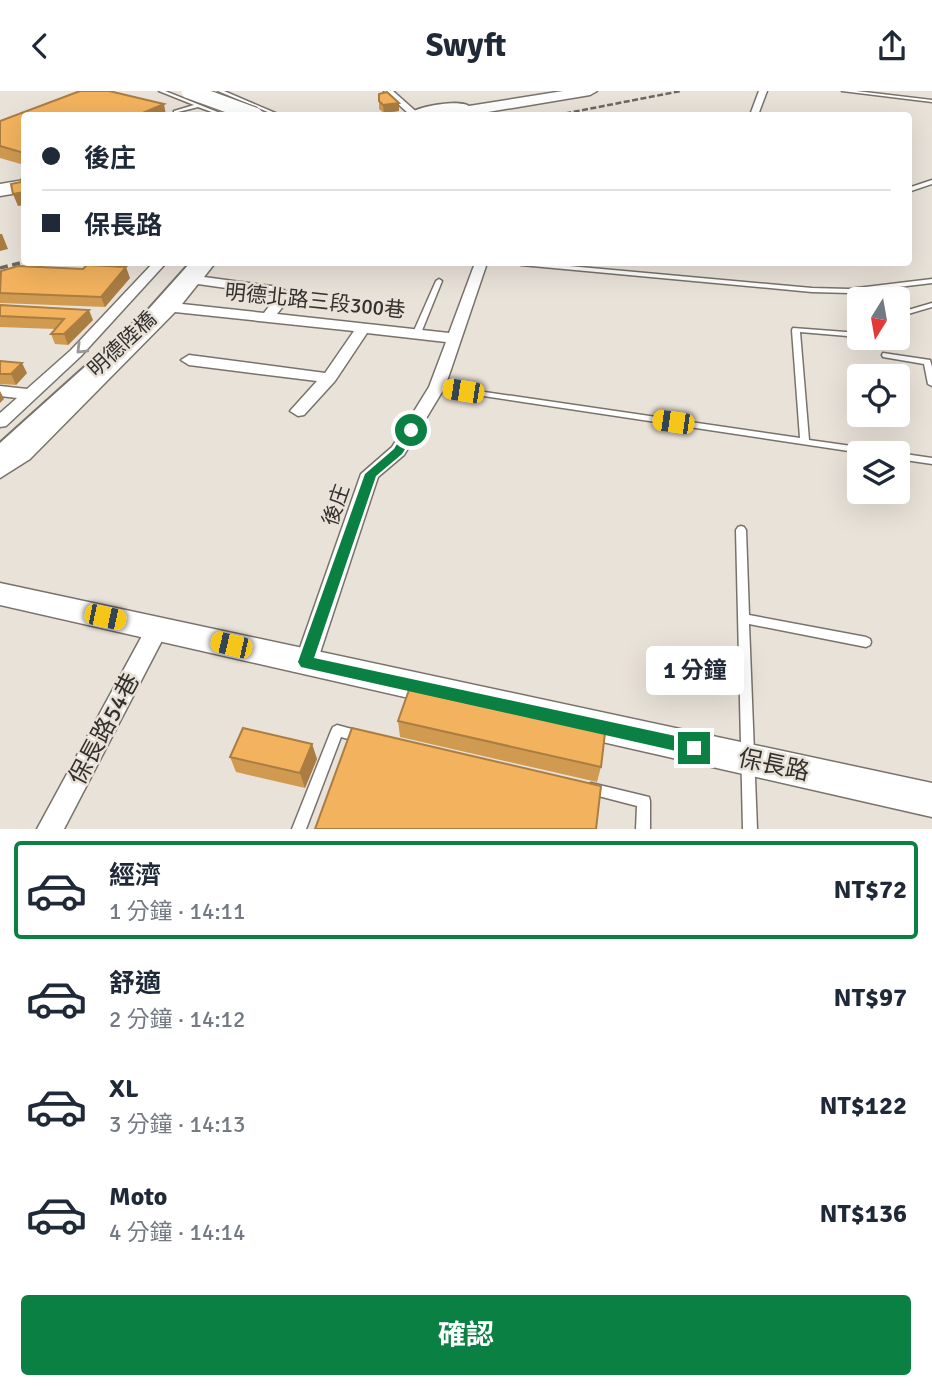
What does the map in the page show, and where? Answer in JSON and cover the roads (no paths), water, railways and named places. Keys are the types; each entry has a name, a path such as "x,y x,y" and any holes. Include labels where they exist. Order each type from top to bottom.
{"main road":[{"path":"189,91 246,112"},
{"path":"205,91 262,112"},
{"path":"433,112 559,91"},
{"path":"463,112 590,91"},
{"path":"0,190 21,186"},
{"name":"明德陸橋","path":"33,420 154,315 194,268"},
{"path":"0,441 33,420"},
{"path":"0,458 33,420"}],"street":[{"path":"388,91 412,112"},
{"path":"755,112 763,91"},
{"path":"0,422 114,315 157,266"},
{"name":"後庄","path":"306,662 370,474 398,451 437,387 480,266"},
{"path":"0,472 24,455 172,307 194,268 279,291 285,295 269,316"},
{"name":"明德北路三段300巷","path":"172,307 453,338"},
{"path":"89,314 114,315"},
{"path":"298,411 329,378 365,327"},
{"path":"189,360 329,378"},
{"path":"0,391 32,394"},
{"name":"保長路","path":"0,594 932,800"},
{"name":"保長路54巷","path":"50,829 157,629"}],"lane":[{"path":"160,91 215,112"},
{"path":"220,91 271,112"},
{"path":"844,91 931,100 929,91"},
{"path":"176,112 235,97"},
{"path":"912,188 932,181"},
{"path":"553,266 812,290 849,291 932,281"},
{"path":"417,333 439,281"},
{"path":"910,311 932,305"},
{"path":"805,442 796,330 847,334"},
{"path":"886,355 927,362 932,384"},
{"path":"437,387 847,448"},
{"path":"910,458 932,461"},
{"path":"741,530 750,829"},
{"path":"743,618 866,642"},
{"path":"299,829 337,731 377,740"},
{"path":"578,786 644,801 643,829"}],"railway":[{"path":"572,112 681,91"},
{"path":"0,268 21,263"}]}
